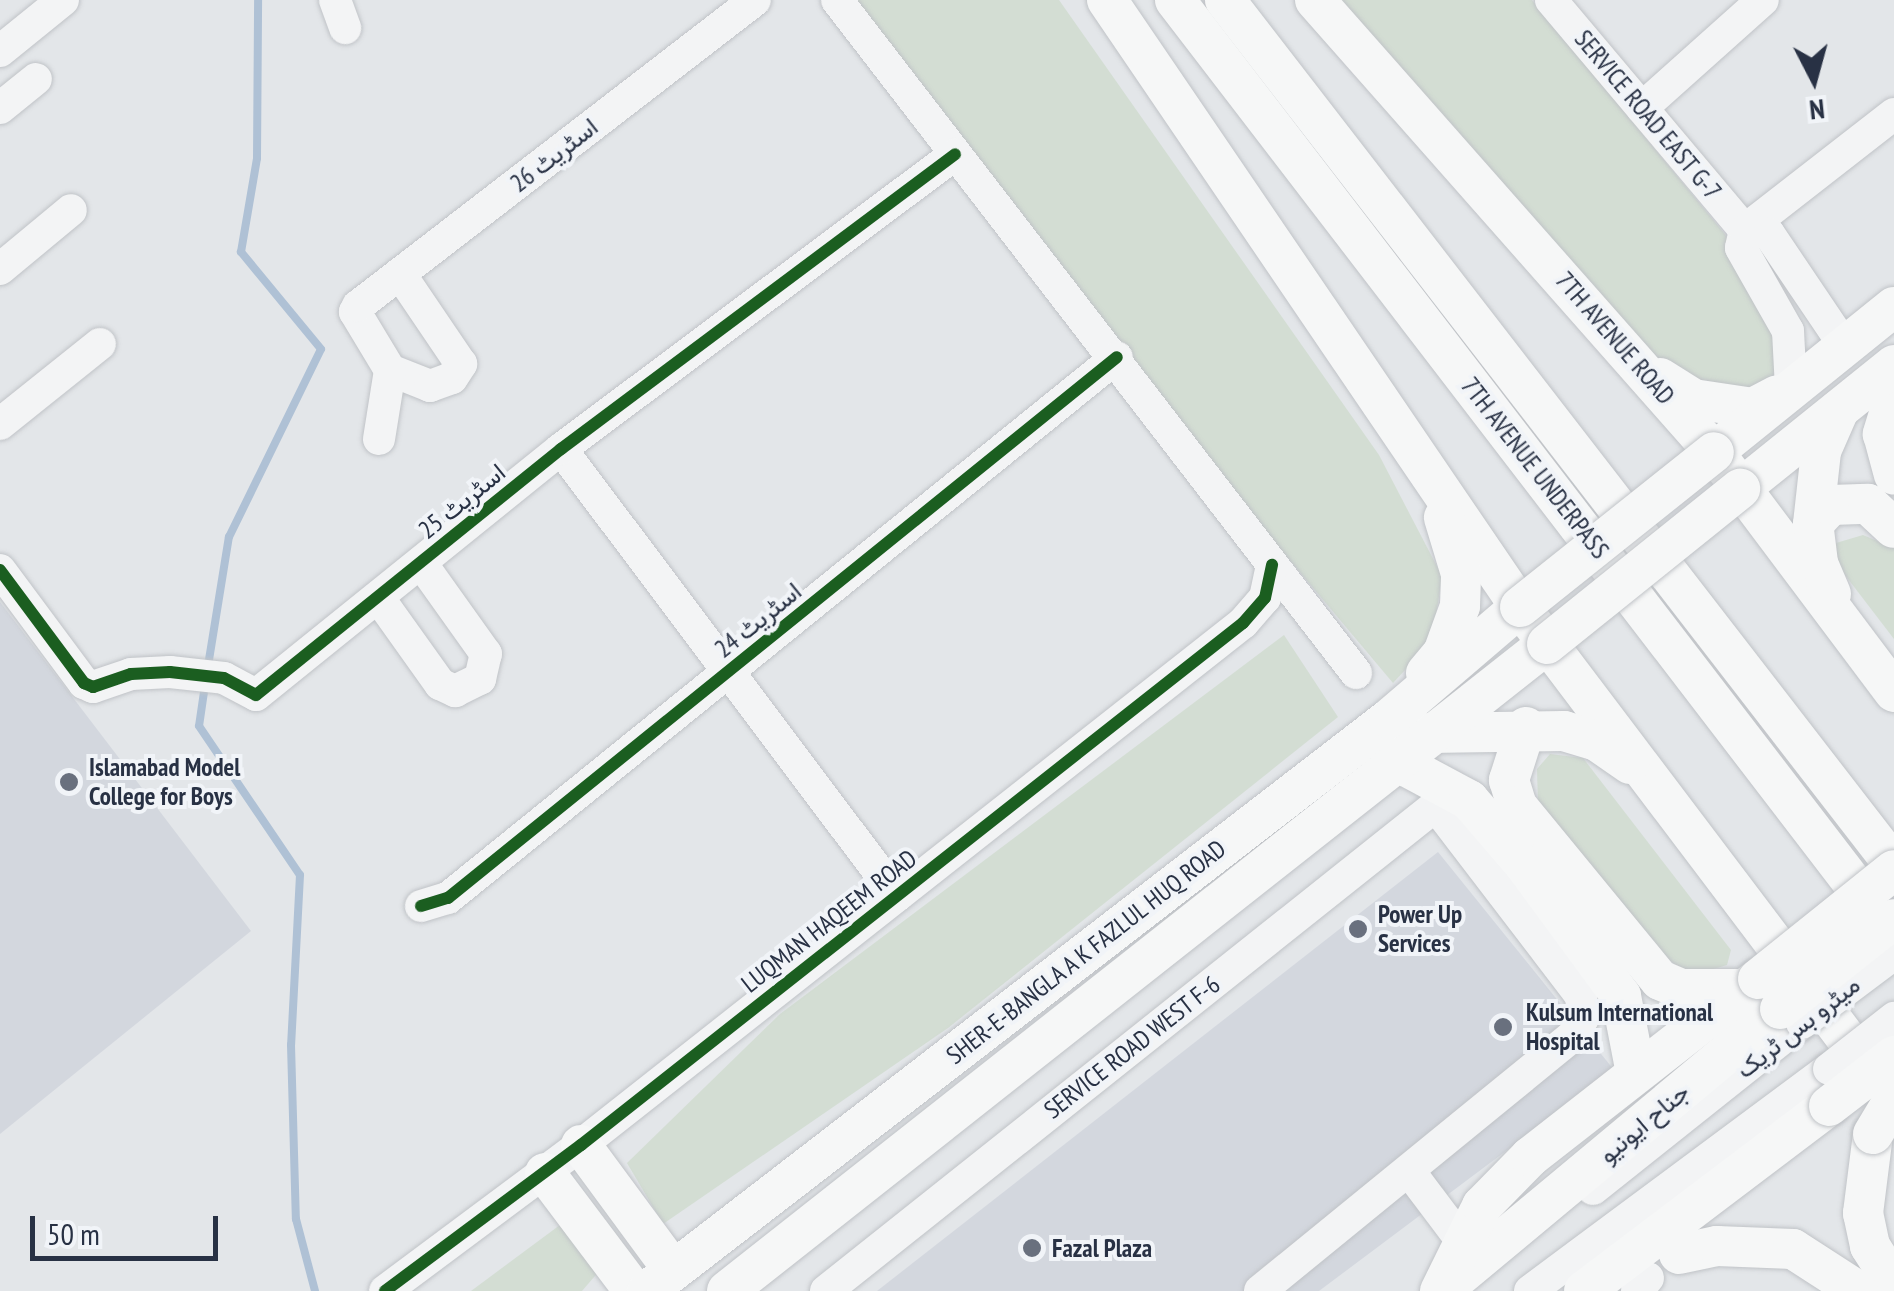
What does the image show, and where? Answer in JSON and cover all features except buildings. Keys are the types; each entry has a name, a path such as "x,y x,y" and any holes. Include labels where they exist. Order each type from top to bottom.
{"main road":[{"path":"1107,0 1520,608 1658,784 1861,1106 1863,1213 1870,1246 1894,1284"},
{"name":"7TH AVENUE UNDERPASS","path":"1175,0 1894,936"},
{"name":"7TH AVENUE UNDERPASS","path":"1225,0 1894,868"},
{"name":"7TH AVENUE ROAD","path":"1316,0 1714,452 1894,692"},
{"path":"1714,452 1894,307"},
{"path":"1636,361 1692,400 1752,408 1792,388"},
{"path":"1740,489 1894,365"},
{"path":"1894,397 1883,434 1894,475"},
{"path":"1840,406 1820,451 1813,524 1818,563 1848,632"},
{"name":"SHER-E-BANGLA A K FAZLUL HUQ ROAD","path":"660,1280 1389,719 1714,452"},
{"path":"1389,719 1443,652 1460,606 1454,542 1423,467"},
{"name":"SHER-E-BANGLA A K FAZLUL HUQ ROAD","path":"727,1291 1740,489"},
{"path":"1813,524 1831,505 1868,504 1894,528"},
{"path":"1526,727 1509,780 1516,806 1660,980 1681,989 1770,1000"},
{"path":"1428,733 1526,727 1597,741 1658,784"},
{"path":"1396,761 1440,793 1483,813 1621,996 1636,1073"},
{"path":"1441,1291 1461,1240 1530,1157 1636,1073 1770,1000 1894,868"},
{"name":"جناح ایونیو","path":"1441,1291 1770,1000 1894,919"},
{"path":"1636,1287 1861,1106 1894,1056"},
{"path":"1584,1291 1894,1087"},
{"path":"581,1145 660,1280"},
{"path":"545,1172 634,1291"},
{"path":"1679,1254 1717,1246 1793,1249 1858,1291"}],"street":[{"path":"0,51 63,0"},
{"name":"اسٹریٹ 26","path":"390,370 356,312 755,0"},
{"path":"837,0 1117,357 1356,673"},
{"name":"SERVICE ROAD EAST G-7","path":"1552,0 1745,230"},
{"path":"1642,108 1764,0"},
{"path":"0,108 36,79"},
{"path":"1792,388 1788,331 1741,248 1745,230 1894,114"},
{"name":"اسٹریٹ 25","path":"0,570 84,683 93,687 131,674 170,672 224,678 256,696 561,449 955,154"},
{"path":"0,269 71,210"},
{"path":"1745,230 1769,234 1844,345"},
{"path":"379,438 390,370 430,386 452,378 461,364 400,274"},
{"path":"0,424 100,344"},
{"name":"اسٹریٹ 24","path":"421,906 448,898 1117,357"},
{"path":"561,449 897,896"},
{"path":"378,598 440,684 455,691 480,678 486,654 421,562"},
{"name":"LUQMAN HAQEEM ROAD","path":"385,1291 581,1145 1243,623 1265,598 1272,565"},
{"path":"1260,1291 1573,1036 1585,1008 1440,793"},
{"name":"SERVICE ROAD WEST F-6","path":"826,1291 1440,793"},
{"name":"میٹرو بس ٹریک","path":"1470,1291 1770,1000 1894,954"},
{"name":"میٹرو بس ٹریک","path":"1530,1291 1861,1106 1894,1018"},
{"path":"1409,1172 1461,1240"}],"shaded area":[{"path":"835,0 1059,0 1379,455 1442,576 1432,641 1393,683 1080,311"},
{"path":"1315,0 1532,0 1724,233 1763,298 1784,382 1693,399"},
{"path":"1863,535 1894,548 1894,639 1832,558 1836,543"},
{"name":"Islamabad Model College for Boys","path":"0,602 251,931 0,1134"},
{"path":"1284,635 1338,717 948,1028 663,1224 627,1163 780,1014"},
{"path":"1550,754 1583,758 1731,950 1727,965 1700,973 1679,968 1658,950 1538,804 1537,769"},
{"path":"1438,852 1614,1070 1319,1291 877,1291"},
{"path":"564,1222 601,1269 582,1291 471,1291"}],"waterway":[{"path":"208,666 229,537 321,349 241,252 257,158 258,0"},
{"path":"205,685 199,726 300,875 291,1045 296,1219 315,1291"}],"cycle path":[{"path":"0,570 84,683 93,687 131,674 170,672 224,678 256,695 561,449 955,154"},
{"path":"421,906 448,898 1117,357"},
{"path":"385,1291 581,1145 1243,623 1265,598 1272,565"}],"place":[{"name":"Islamabad Model College for Boys","path":"69,782"},
{"name":"Power Up Services","path":"1358,929"},
{"name":"Kulsum International Hospital","path":"1503,1027"},
{"name":"Fazal Plaza","path":"1032,1248"}]}
